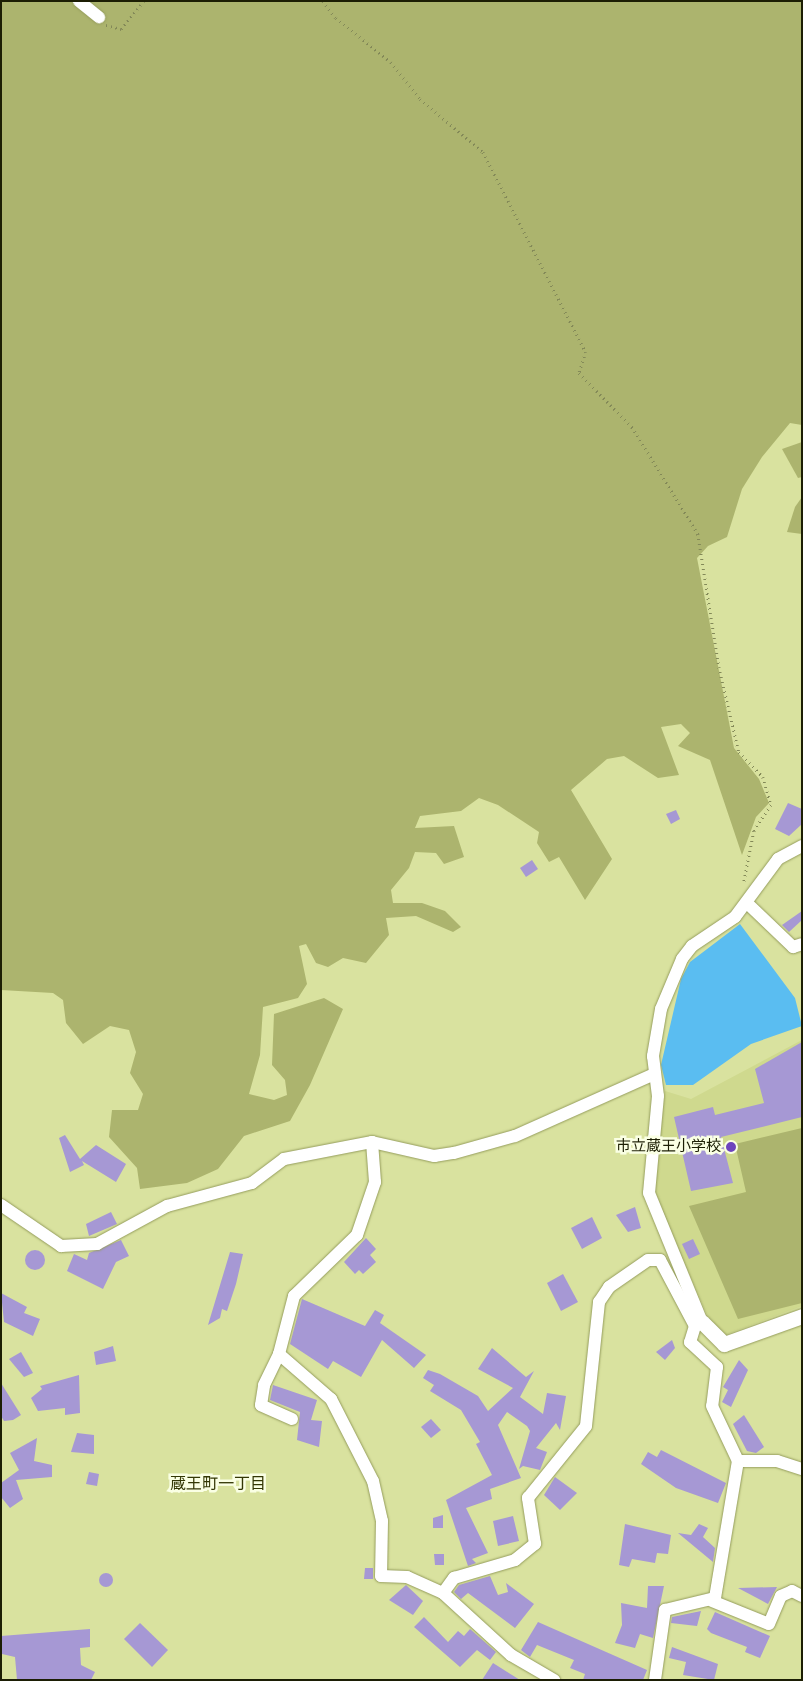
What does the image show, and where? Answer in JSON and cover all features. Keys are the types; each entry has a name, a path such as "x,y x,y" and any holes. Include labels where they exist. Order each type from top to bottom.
{"street":[{"path":"79,1 99,17"},
{"path":"738,1461 712,1406 717,1367 690,1342 698,1324 649,1193 658,1096 654,1074 661,1009 682,959 692,946 747,903 778,859 802,846"},
{"path":"747,903 793,947 802,944"},
{"path":"1,1205 61,1246 97,1244 167,1206 252,1183 284,1159 372,1142 434,1156 454,1153 515,1136 654,1074"},
{"path":"292,1419 261,1405 264,1385 279,1354 294,1296 357,1235 375,1182 372,1142"},
{"path":"443,1593 454,1578 515,1560 536,1544 528,1498 582,1437 586,1426 600,1302 609,1287 648,1260 660,1260 698,1324 724,1344 802,1316"},
{"path":"279,1354 331,1399 373,1481 382,1521 381,1576 407,1577 443,1593 511,1655 554,1680"},
{"path":"738,1461 777,1461 802,1469"},
{"path":"712,1601 728,1536 733,1468 738,1461"},
{"path":"656,1680 664,1610 712,1601 770,1624 781,1596 792,1591 802,1596"}],"path":[{"path":"99,17 110,30 121,29 144,1"},
{"path":"323,1 336,18 390,62 420,100 483,152 586,352 579,373 632,427 698,534 719,667 739,752 763,777 771,805 754,831 743,893 747,903"}],"shaded area":[{"path":"1,1 802,1 802,425 790,423 762,457 742,489 727,537 708,546 697,558 734,748 759,779 769,803 756,817 742,855 710,760 678,746 690,733 681,724 661,727 679,775 658,778 624,756 607,759 571,790 612,859 585,900 559,857 549,862 537,843 539,832 498,805 479,798 461,811 420,816 415,828 454,826 464,857 444,864 436,853 415,852 409,868 391,890 393,903 422,903 445,911 461,927 453,932 416,916 386,918 389,935 366,963 343,958 328,967 316,963 306,944 299,946 307,984 298,998 263,1007 260,1055 249,1094 274,1100 287,1095 285,1080 272,1065 274,1014 324,998 343,1009 310,1085 290,1121 244,1136 218,1169 187,1183 140,1189 137,1168 109,1137 112,1110 138,1110 143,1094 130,1073 136,1052 129,1030 110,1026 83,1044 66,1023 63,1000 53,993 1,990"},
{"path":"802,442 802,477 798,478 782,449"},
{"path":"802,497 802,534 787,532 795,507"},
{"name":"市立蔵王小学校","path":"802,1040 802,1306 725,1335 708,1317 655,1195 665,1091 691,1099"},
{"path":"802,1128 802,1303 738,1319 689,1206 746,1192 735,1144"}],"water":[{"path":"740,924 795,998 802,1026 751,1044 693,1085 666,1085 661,1065 681,979 690,962"}],"building":[{"path":"788,803 802,809 802,824 789,836 775,829"},
{"path":"676,810 680,819 671,824 666,814"},
{"path":"532,860 538,869 526,877 520,868"},
{"path":"802,911 802,920 789,932 782,925"},
{"path":"802,1042 802,1117 721,1137 733,1183 691,1191 674,1117 713,1107 715,1115 764,1103 755,1069"},
{"path":"65,1135 80,1159 96,1145 126,1164 116,1182 82,1161 84,1165 70,1172 59,1138"},
{"path":"635,1207 641,1228 628,1232 616,1215"},
{"path":"111,1212 117,1224 89,1236 86,1224"},
{"path":"592,1217 602,1238 582,1249 571,1228"},
{"path":"366,1238 376,1249 370,1255 376,1262 363,1274 359,1270 355,1274 344,1262"},
{"path":"693,1239 700,1254 689,1259 682,1244"},
{"path":"121,1240 129,1256 116,1262 103,1289 67,1271 74,1254 87,1260 89,1253"},
{"path":"35,1250 42,1253 45,1260 42,1267 35,1270 28,1267 25,1260 28,1253"},
{"path":"230,1252 243,1254 236,1284 227,1311 222,1309 220,1318 208,1325"},
{"path":"563,1274 578,1302 561,1311 547,1283"},
{"path":"1,1293 27,1307 24,1313 40,1319 33,1336 4,1322"},
{"path":"302,1299 365,1326 375,1310 384,1315 380,1323 426,1355 414,1368 382,1340 361,1377 333,1361 328,1369 290,1344"},
{"path":"672,1340 675,1348 665,1360 656,1352"},
{"path":"113,1346 116,1361 96,1365 94,1352"},
{"path":"492,1348 526,1377 534,1371 520,1397 543,1414 547,1393 566,1396 560,1430 556,1423 536,1448 547,1452 540,1470 523,1466 519,1469 530,1431 527,1426 507,1412 498,1425 521,1478 490,1489 492,1499 466,1508 488,1553 472,1559 476,1563 468,1566 446,1500 492,1475 476,1444 480,1442 461,1410 430,1391 434,1385 423,1378 428,1370 440,1374 478,1396 488,1411 513,1388 478,1369"},
{"path":"21,1352 33,1373 24,1377 9,1359"},
{"path":"739,1360 748,1370 731,1407 722,1402 728,1390 723,1387"},
{"path":"79,1375 80,1413 65,1415 65,1408 38,1411 31,1398 42,1389 40,1386"},
{"path":"1,1383 21,1415 13,1420 4,1421 1,1416"},
{"path":"273,1385 317,1400 311,1420 322,1421 319,1447 297,1440 300,1412 270,1400"},
{"path":"744,1415 764,1447 756,1453 747,1451 733,1424"},
{"path":"431,1419 441,1430 431,1438 421,1427"},
{"path":"77,1433 94,1435 94,1454 71,1452"},
{"path":"37,1438 34,1461 52,1465 52,1477 16,1480 23,1499 10,1508 1,1497 1,1483 19,1470 10,1453"},
{"path":"661,1450 726,1483 718,1503 676,1488 641,1464 648,1452 657,1457"},
{"path":"89,1472 99,1474 97,1486 86,1484"},
{"path":"555,1477 577,1493 560,1510 544,1495"},
{"path":"443,1515 443,1528 433,1528 433,1518"},
{"path":"513,1516 519,1541 498,1546 493,1521"},
{"path":"625,1524 671,1535 668,1554 657,1553 655,1563 632,1559 629,1567 619,1565"},
{"path":"699,1524 708,1528 703,1537 715,1548 713,1562 678,1533 691,1535"},
{"path":"434,1554 444,1554 444,1565 435,1565"},
{"path":"365,1568 373,1568 373,1579 364,1579"},
{"path":"103,1573 109,1573 113,1580 109,1587 103,1587 99,1583 99,1577"},
{"path":"490,1576 498,1595 508,1592 506,1583 534,1604 515,1628 468,1593 461,1599 454,1592 459,1585"},
{"path":"406,1585 423,1601 413,1615 389,1600"},
{"path":"648,1586 664,1586 653,1638 640,1634 635,1648 615,1643 622,1625 621,1603 647,1608"},
{"path":"777,1587 768,1604 738,1588"},
{"path":"701,1611 697,1626 671,1623 672,1617"},
{"path":"715,1612 770,1636 760,1658 745,1652 747,1647 711,1633 707,1629"},
{"path":"424,1617 448,1642 458,1631 464,1636 470,1629 496,1652 490,1660 477,1650 460,1667 414,1627"},
{"path":"538,1622 647,1670 643,1680 583,1680 585,1674 570,1668 574,1660 537,1645 530,1657 521,1650"},
{"path":"140,1623 168,1650 152,1667 124,1639"},
{"path":"90,1629 90,1647 80,1648 81,1665 95,1672 91,1680 17,1680 15,1657 2,1654 1,1636"},
{"path":"672,1647 718,1664 714,1680 683,1675 686,1662 669,1658"},
{"path":"493,1663 520,1680 482,1680"}],"place":[{"name":"市立蔵王小学校","path":"731,1147"}],"district":[{"name":"蔵王町一丁目","path":"218,1484"}]}
